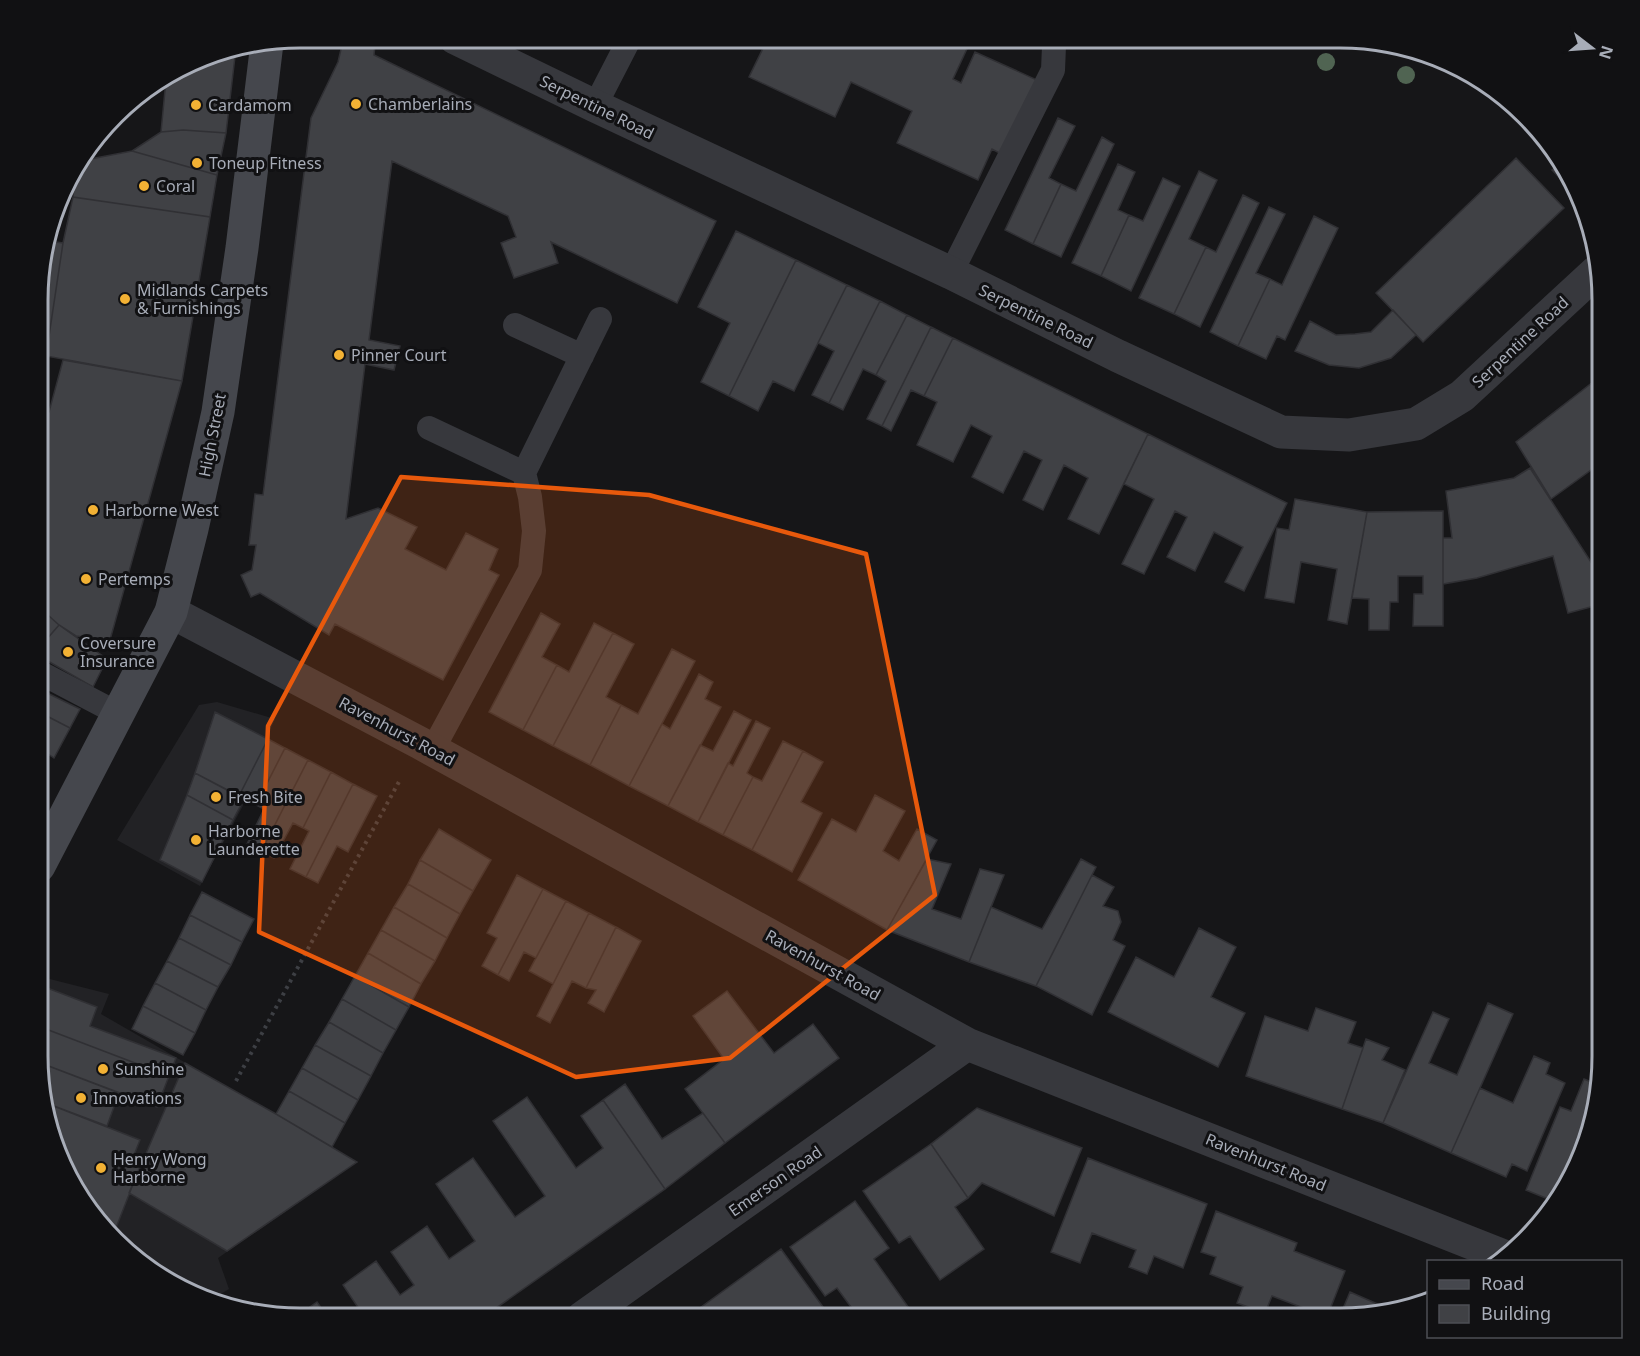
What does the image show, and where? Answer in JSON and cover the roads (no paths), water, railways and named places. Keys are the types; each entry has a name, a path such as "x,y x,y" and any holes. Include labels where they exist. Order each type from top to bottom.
{"main road":[{"name":"High Street","path":"48,848 171,612 218,412 242,248 266,50"}],"street":[{"name":"Serpentine Road","path":"476,48 1281,432 1349,435 1416,424 1461,396 1591,277"},
{"name":"Ravenhurst Road","path":"171,612 427,746 968,1044 1497,1253"},
{"name":"Emerson Road","path":"596,1308 968,1044"}],"lane":[{"path":"595,106 625,48"},
{"path":"951,273 1053,70 1054,48"},
{"path":"427,746 530,570 534,531 530,497 524,473 600,319"},
{"path":"515,325 582,356"},
{"path":"429,429 524,473"},
{"path":"48,677 117,714"}],"place":[{"name":"Chamberlains","path":"356,104"},
{"name":"Cardamom","path":"196,105"},
{"name":"Toneup Fitness","path":"197,163"},
{"name":"Coral","path":"144,186"},
{"name":"Midlands Carpets & Furnishings","path":"125,299"},
{"name":"Pinner Court","path":"339,355"},
{"name":"Harborne West","path":"93,510"},
{"name":"Pertemps","path":"86,579"},
{"name":"Coversure Insurance","path":"68,652"},
{"name":"Fresh Bite","path":"216,797"},
{"name":"Harborne Launderette","path":"196,840"},
{"name":"Sunshine","path":"103,1069"},
{"name":"Innovations","path":"81,1098"},
{"name":"Henry Wong Harborne","path":"101,1168"}]}
